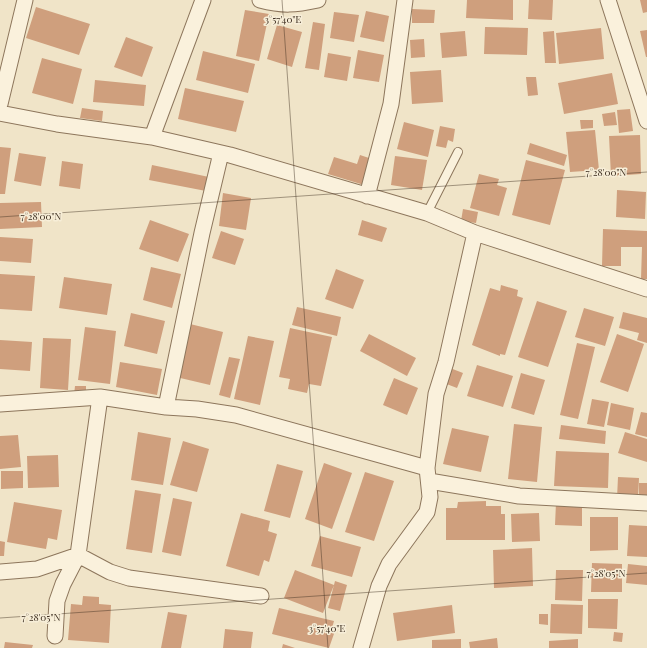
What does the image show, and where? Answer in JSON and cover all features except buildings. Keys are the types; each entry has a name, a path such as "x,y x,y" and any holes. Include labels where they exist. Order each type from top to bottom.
{"street":[{"path":"0,104 25,0"},
{"path":"152,138 203,0"},
{"path":"260,0 276,5 292,5 318,0"},
{"path":"367,196 391,104 403,0"},
{"path":"608,0 647,121"},
{"path":"0,113 57,124 152,138 221,153 427,214 475,233 647,289"},
{"path":"166,407 202,233 221,153"},
{"path":"361,648 378,586 389,564 427,512 430,497 428,475 436,394 446,362 475,233"},
{"path":"55,636 57,601 63,584 78,555 100,397"},
{"path":"0,404 100,397 166,407 197,409 236,415 428,475 519,496 647,503"},
{"path":"0,572 37,569 78,555 110,572 129,578 262,596"}],"lane":[{"path":"427,214 458,152"}]}
